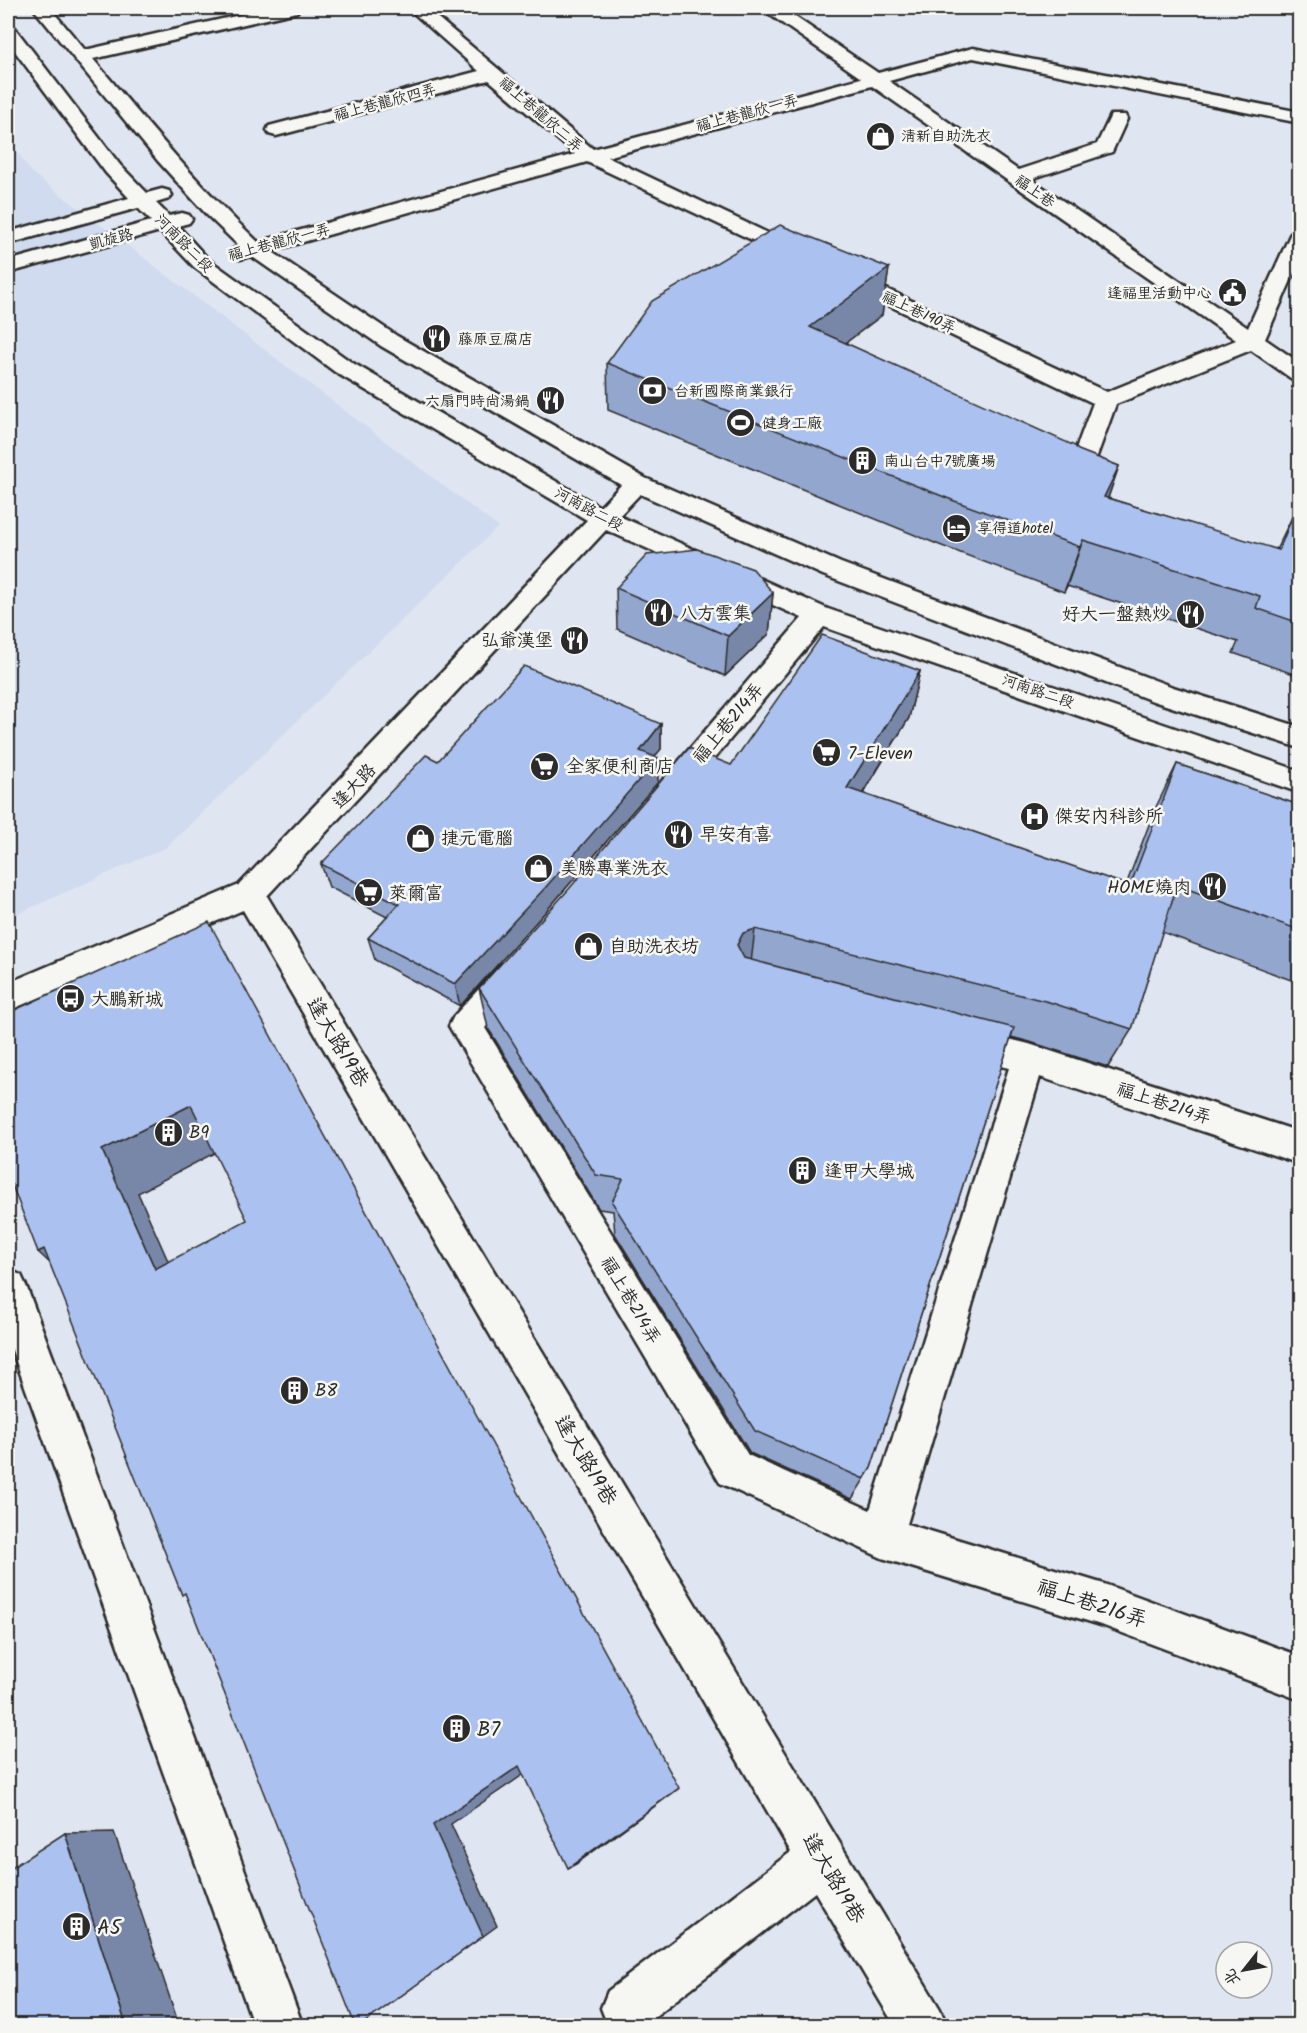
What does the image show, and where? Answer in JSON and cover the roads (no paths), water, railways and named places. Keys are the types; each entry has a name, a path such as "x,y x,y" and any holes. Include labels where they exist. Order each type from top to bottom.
{"street":[{"path":"40,8 165,157 214,211 254,249 389,340 636,483 832,569 1163,694 1299,738"},
{"path":"82,56 291,8"},
{"name":"福上巷龍欣二弄","path":"416,8 589,156"},
{"name":"福上巷","path":"772,8 1299,374"},
{"path":"1287,8 1299,10"},
{"name":"河南路二段","path":"8,31 113,169 201,263 344,367 601,518 819,615 1299,782"},
{"name":"福上巷龍欣一弄","path":"201,263 974,53 1299,118"},
{"name":"福上巷龍欣四弄","path":"276,130 493,73"},
{"path":"1016,177 1104,148 1118,119"},
{"name":"福上巷190弄","path":"589,156 1106,400"},
{"name":"凱旋路","path":"8,238 193,187"},
{"name":"凱旋路","path":"8,267 214,211"},
{"path":"1073,489 1106,400 1253,342 1299,235"},
{"name":"逢大路","path":"8,998 250,894 636,483"},
{"name":"福上巷214弄","path":"650,815 819,615"},
{"name":"逢大路19巷","path":"250,894 820,1858 924,2025"},
{"name":"福上巷214弄","path":"536,947 466,1026 734,1468 882,1537"},
{"name":"福上巷214弄","path":"936,1035 1029,1059 1299,1148"},
{"path":"882,1537 1029,1059"},
{"path":"8,1288 279,2025"},
{"name":"福上巷216弄","path":"882,1537 1104,1605 1299,1678"},
{"path":"633,2025 625,2008 820,1858"}],"place":[{"name":"清新自助洗衣","path":"880,136"},
{"name":"逢福里活動中心","path":"1233,293"},
{"name":"藤原豆腐店","path":"437,339"},
{"name":"台新國際商業銀行","path":"653,391"},
{"name":"六扇門時尚湯鍋","path":"551,401"},
{"name":"健身工廠","path":"741,423"},
{"name":"南山台中7號廣場","path":"863,461"},
{"name":"享得道hotel","path":"956,528"},
{"name":"八方雲集","path":"658,613"},
{"name":"好大一盤熱炒","path":"1191,614"},
{"name":"弘爺漢堡","path":"574,640"},
{"name":"7-Eleven","path":"827,753"},
{"name":"全家便利商店","path":"545,766"},
{"name":"傑安內科診所","path":"1034,816"},
{"name":"早安有喜","path":"679,834"},
{"name":"捷元電腦","path":"420,838"},
{"name":"美勝專業洗衣","path":"539,868"},
{"name":"HOME燒肉","path":"1212,887"},
{"name":"萊爾富","path":"368,893"},
{"name":"自助洗衣坊","path":"588,946"},
{"name":"大鵬新城","path":"70,999"},
{"name":"B9","path":"168,1132"},
{"name":"逢甲大學城","path":"803,1171"},
{"name":"B8","path":"294,1390"},
{"name":"B7","path":"456,1729"},
{"name":"A5","path":"76,1927"}]}
